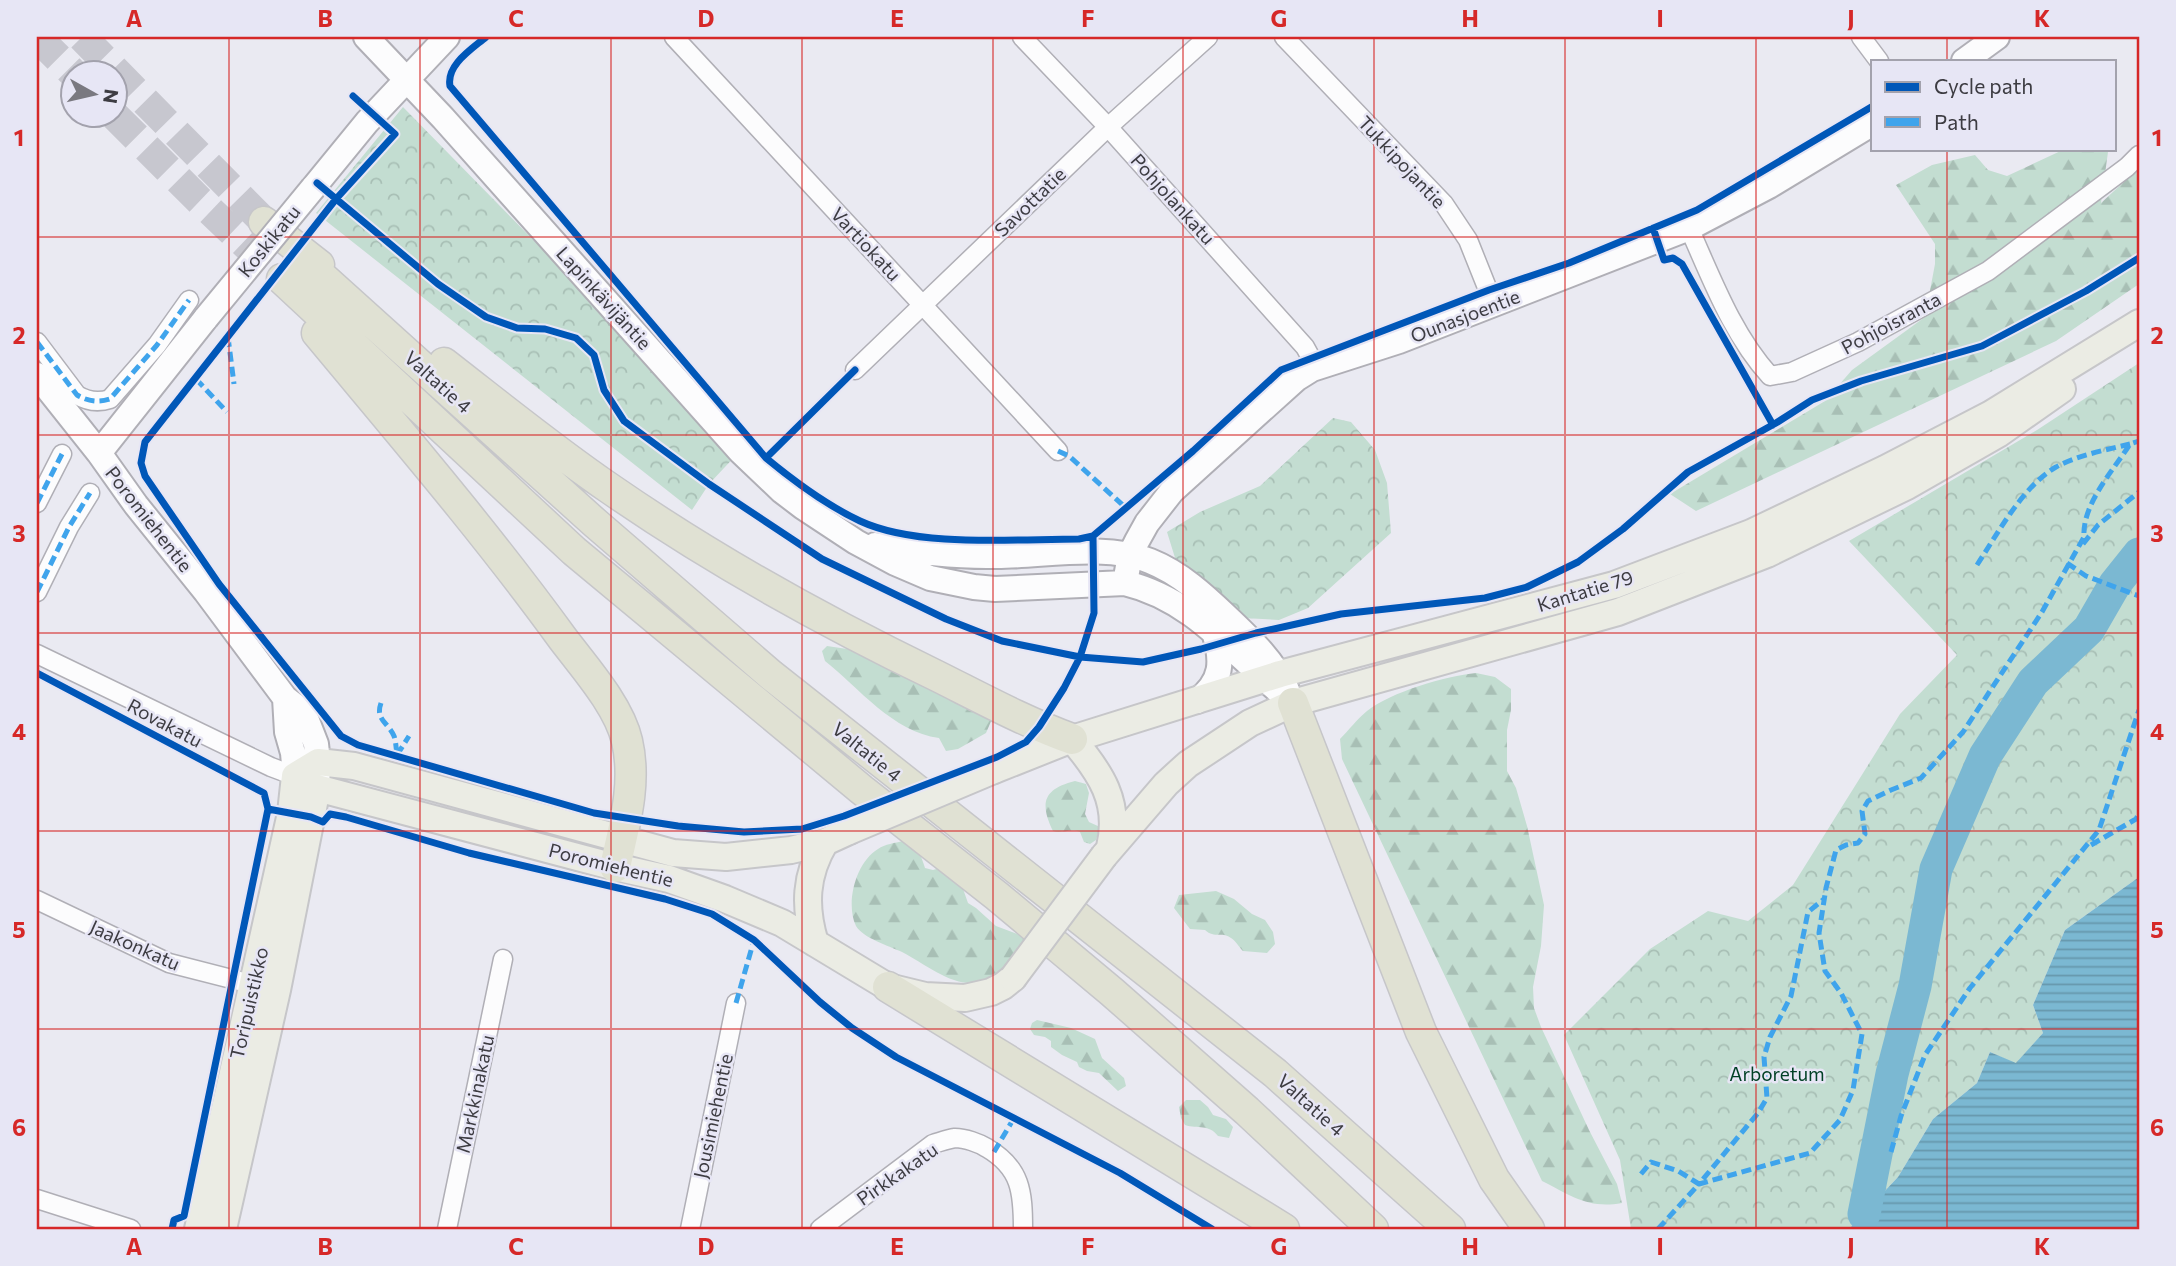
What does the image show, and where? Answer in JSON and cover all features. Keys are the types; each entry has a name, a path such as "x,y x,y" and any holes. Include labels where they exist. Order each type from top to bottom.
{"highway":[{"path":"264,222 540,437 609,488 700,548 865,642 1039,727 1072,739"},
{"path":"286,273 512,568 600,689 623,727 630,757 628,806 618,853"},
{"name":"Valtatie 4","path":"286,273 574,551 862,790 997,896 1112,992 1247,1111 1373,1229"},
{"name":"Valtatie 4","path":"286,273 584,513 771,675 1275,1073 1450,1229"},
{"path":"1293,703 1421,1032 1493,1179 1530,1229"},
{"path":"888,987 1284,1229"}],"main road":[{"name":"Lapinkävijäntie","path":"366,37 740,451 782,491 856,542 930,578 995,589 1125,583 1146,588 1163,595 1195,616 1241,655 1272,676"},
{"name":"Koskikatu","path":"99,453 367,122 447,37"},
{"path":"1965,60 1997,37"},
{"name":"Ounasjoentie","path":"1125,583 1130,555 1147,523 1171,491 1296,379 1316,367 1399,341 1689,228 1769,186 1871,125"},
{"name":"Kantatie 79","path":"994,770 1072,739 1272,676 1614,585 1751,533 1991,414 2139,323"},
{"name":"Kantatie 79","path":"1013,978 1107,852 1166,785 1188,764 1250,723 1293,703 1618,612 1767,554 1907,485 1998,434 2139,332"},
{"name":"Poromiehentie","path":"37,374 285,698 304,713 313,733 318,762 371,770 618,853 668,879 782,923 888,987 925,996 965,999 991,992 1013,978"},
{"name":"Lapinkävijäntie","path":"856,542 914,551 995,556 1082,552 1130,555 1169,570 1193,587 1252,640 1272,676 1293,703"},
{"path":"1197,701 1211,688 1218,676 1220,661 1214,632"},
{"path":"285,698 287,732 306,782"},
{"path":"1072,739 1096,771 1111,804 1114,821 1107,852"},
{"path":"306,782 306,767 318,762"},
{"name":"Poromiehentie","path":"306,782 618,853 673,853 710,857 791,850 837,836 994,770"},
{"name":"Toripuistikko","path":"223,1229 265,987 306,782"},
{"path":"815,943 809,925 808,890 811,870 837,836"},
{"name":"Toripuistikko","path":"198,1229 265,987"}],"street":[{"name":"Vartiokatu","path":"674,37 1058,451"},
{"name":"Pohjolankatu","path":"1022,37 1108,127 1305,346 1316,367"},
{"name":"Savottatie","path":"855,370 1108,127 1208,37"},
{"name":"Tukkipojantie","path":"1284,37 1444,204 1468,240 1494,305"},
{"path":"1861,37 1878,60"},
{"name":"Pohjoisranta","path":"1689,228 1732,322 1755,360 1770,376 1793,372 1858,342 1988,271 2139,155"},
{"path":"37,342 77,395 92,401 104,401 110,399 157,345 189,300"},
{"path":"37,503 62,454"},
{"path":"37,592 69,527 90,494"},
{"name":"Rovakatu","path":"37,654 306,782"},
{"name":"Jaakonkatu","path":"37,900 169,963 265,987"},
{"name":"Markkinakatu","path":"447,1229 503,959"},
{"name":"Jousimiehentie","path":"690,1229 736,1003"},
{"name":"Pirkkakatu","path":"820,1229 933,1144 956,1138 981,1144 1004,1158 1014,1172 1021,1191 1023,1229"},
{"path":"37,1199 131,1229"}],"green space":[{"path":"403,107 740,451 709,484 692,510 316,213"},
{"path":"2063,150 2105,150 2108,152 2101,203 2139,168 2139,284 2056,341 1696,511 1670,494 1825,401 1852,370 1925,317 1935,264 1935,244 1896,185 1932,165 1975,155 1988,170 2007,176"},
{"name":"Arboretum","path":"2139,363 2139,877 2065,930 2033,1005 2043,1033 2016,1064 1990,1052 1977,1083 1933,1119 1898,1177 1849,1229 1631,1229 1620,1160 1564,1035 1650,949 1708,911 1748,921 1793,885 1900,714 1957,655 1849,541 2037,430"},
{"path":"1333,418 1351,422 1375,450 1387,483 1391,533 1308,608 1279,620 1243,618 1176,561 1167,532 1200,512 1260,486"},
{"path":"827,646 854,650 992,719 986,733 958,749 946,751 939,738 907,727 864,696 825,661 822,651"},
{"path":"1476,673 1495,677 1511,689 1507,771 1516,788 1527,826 1544,905 1541,946 1533,987 1534,1008 1589,1130 1617,1184 1622,1203 1590,1203 1542,1181 1342,759 1340,739 1363,714 1377,704 1419,686"},
{"path":"1075,781 1086,784 1089,793 1085,814 1089,822 1100,827 1096,840 1090,844 1084,842 1080,832 1053,831 1046,812 1047,798 1051,793"},
{"path":"903,841 918,851 925,868 940,868 962,886 968,903 996,926 1025,937 1027,944 1007,971 982,982 958,981 859,930 853,917 852,906 858,873 870,855 878,849"},
{"path":"1216,891 1234,899 1252,914 1265,920 1273,932 1275,944 1267,953 1243,951 1228,936 1190,929 1174,908 1179,895"},
{"path":"1037,1020 1071,1028 1095,1039 1102,1058 1124,1078 1126,1086 1118,1091 1099,1073 1079,1067 1077,1062 1051,1047 1051,1041 1045,1037 1034,1035 1030,1029 1032,1023"},
{"path":"1186,1100 1200,1100 1213,1115 1226,1119 1233,1127 1229,1138 1218,1136 1207,1128 1185,1125 1179,1107"}],"water":[{"path":"2139,877 2139,1229 1849,1229 1898,1177 1933,1119 1977,1083 1990,1052 2016,1063 2043,1033 2033,1005 2065,930"}],"waterway":[{"path":"1864,1214 1892,1074 1915,986 1936,869 1985,756 2033,682 2089,629 2115,584 2139,554"}],"tunnel":[{"path":"37,37 60,60"},
{"path":"82,37 283,241"},
{"path":"129,130 282,279"}],"marked path":[{"path":"37,342 77,395 93,401 110,399 157,345 189,300"},
{"path":"228,337 234,384"},
{"path":"196,379 227,412"},
{"path":"1658,1229 1699,1184 1810,1153 1840,1120 1853,1090 1862,1034 1841,993 1825,971 1819,933 1826,888 1836,850 1858,843 1865,834 1862,811 1868,801 1921,778 1963,732 2042,612 2084,537 2088,512 2100,488 2130,444 2139,441"},
{"path":"1977,565 2012,511 2044,475 2073,459 2130,444"},
{"path":"1058,451 1069,456 1127,509"},
{"path":"37,503 62,454"},
{"path":"2083,544 2098,525 2139,492"},
{"path":"37,592 69,527 90,493"},
{"path":"2067,563 2086,576 2139,596"},
{"path":"381,703 380,713 394,736 397,755"},
{"path":"1891,1152 1901,1116 1925,1055 1970,988 2099,830 2139,710"},
{"path":"397,755 409,736"},
{"path":"2091,845 2136,819 2139,813"},
{"path":"1641,1174 1651,1162 1678,1171 1699,1184 1758,1113 1767,1098 1764,1057 1770,1037 1791,996 1808,912 1824,899"},
{"path":"736,1003 754,940"},
{"path":"994,1152 1014,1118"}],"cycle path":[{"path":"486,37 456,64 450,78 450,86 766,458 811,492 860,521 883,530 938,539 1079,539 1093,536 1193,451 1281,370 1489,290 1569,263 1697,210 1871,107"},
{"path":"353,96 395,134 336,199 145,442 141,463 145,476 219,584 341,736 358,745 594,813 678,826 744,832 802,829 844,816 997,757 1026,742 1064,688 1080,657 1094,613 1093,536"},
{"path":"317,183 438,284 486,317 517,328 545,329 576,338 594,355 604,390 624,421 709,484 822,559 946,619 1002,641 1080,657 1143,662 1341,614 1485,598 1527,587 1578,562 1623,529 1688,472 1812,400 1861,381 1982,346 2086,291 2139,258"},
{"path":"1653,228 1664,260 1673,258 1682,264 1773,425"},
{"path":"766,458 855,370"},
{"path":"37,673 264,793 268,809 184,1216 174,1220 172,1229"},
{"path":"268,809 311,817 323,822 330,814 346,817 469,853 665,899 712,914 754,940 820,1002 852,1028 896,1057 1120,1173 1212,1229"}]}
